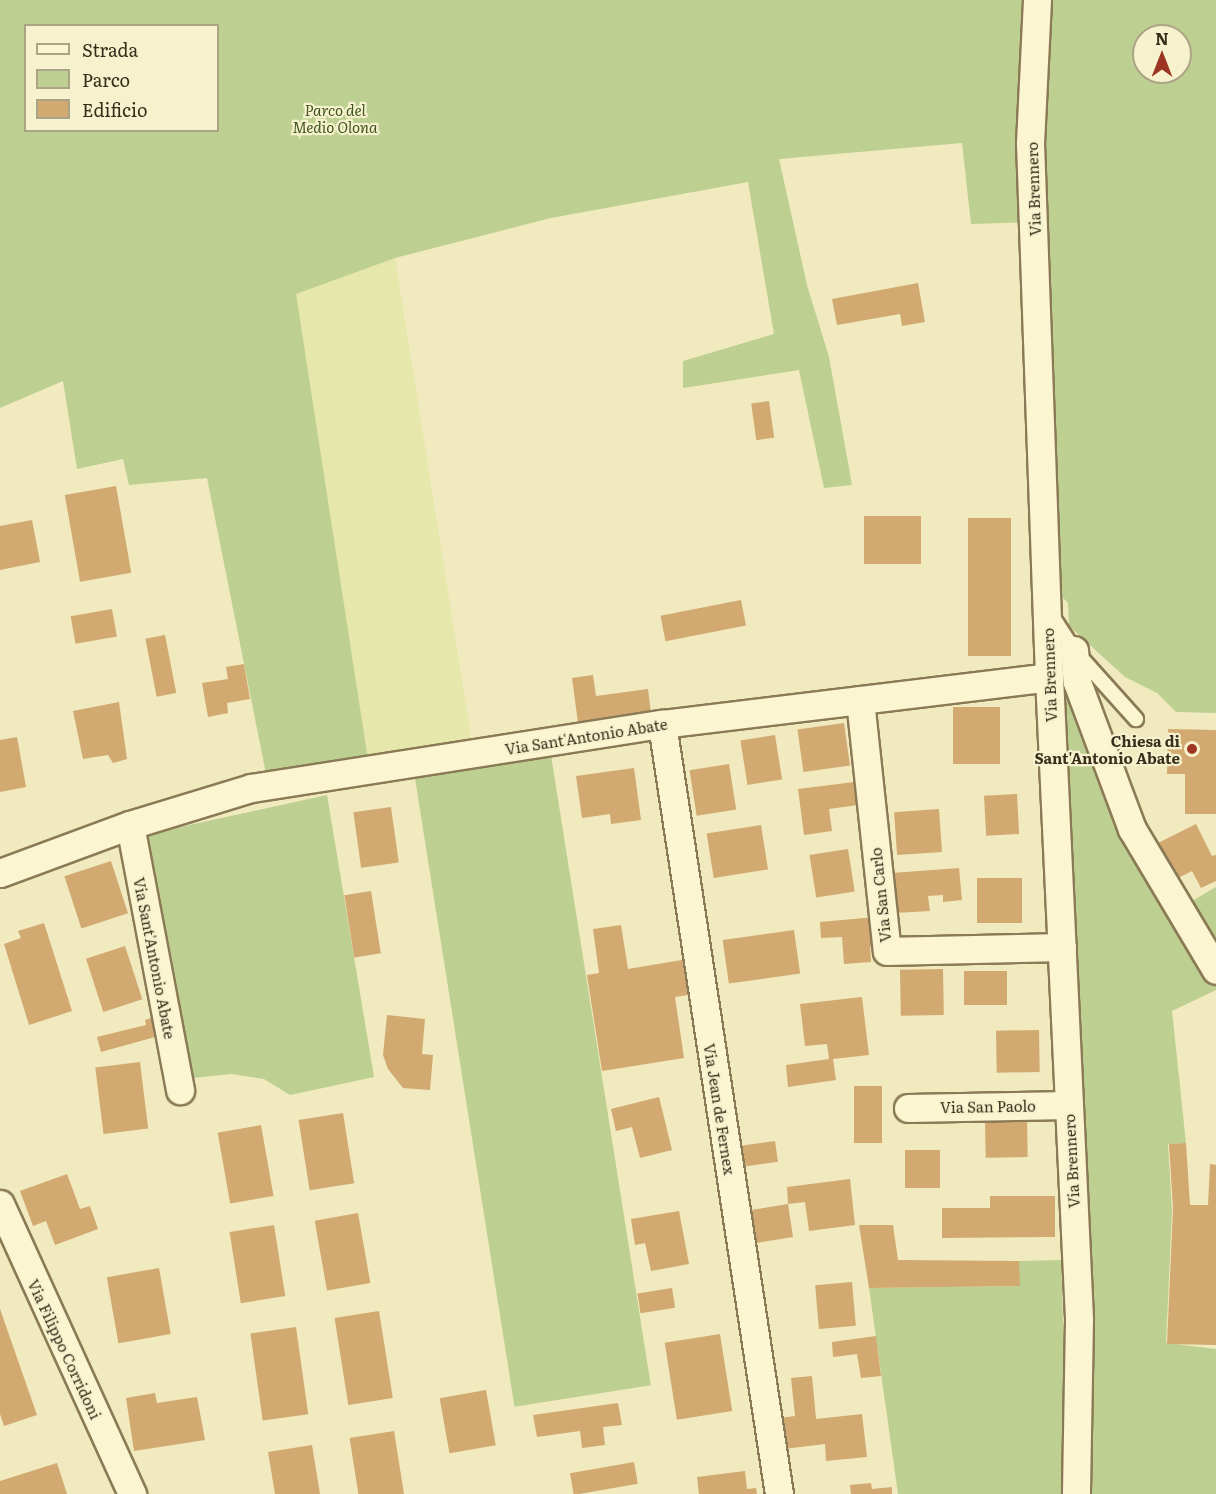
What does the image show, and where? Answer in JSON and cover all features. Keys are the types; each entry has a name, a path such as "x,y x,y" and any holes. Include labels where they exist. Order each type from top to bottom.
{"street":[{"name":"Via Brennero","path":"1038,0 1030,143 1049,677 1079,1319 1076,1494"},
{"path":"1074,650 1077,682 1132,829 1216,970"},
{"name":"Via Sant'Antonio Abate","path":"0,873 130,825 251,788 662,724 1049,677"},
{"name":"Via San Carlo","path":"860,700 886,951 1062,947"},
{"name":"Via Jean de Fernex","path":"662,724 779,1494"},
{"name":"Via Sant'Antonio Abate","path":"130,825 180,1090"},
{"name":"Via San Paolo","path":"908,1108 1069,1105"},
{"name":"Via Filippo Corridoni","path":"0,1204 9,1253 132,1494"}],"lane":[{"path":"1048,609 1074,650 1136,718"}],"green space":[{"name":"Parco del Medio Olona","path":"0,0 1216,0 1216,713 1176,712 1157,693 1125,677 1069,626 1068,603 1049,583 1033,222 971,224 962,143 779,159 807,285 829,357 852,485 824,488 799,370 683,388 683,361 774,334 748,182 551,218 395,258 296,294 369,766 266,774 207,478 129,485 123,459 77,469 63,381 0,408"},
{"path":"395,258 473,748 369,764 291,274"},
{"path":"1048,609 1108,764 1178,909 1216,887 1216,990 1172,1011 1186,1143 1168,1144 1172,1210 1166,1343 1216,1349 1216,1494 1078,1494"},
{"path":"551,755 651,1385 515,1407 415,777"},
{"path":"327,795 374,1077 290,1095 264,1079 231,1074 193,1078 148,834"},
{"path":"1061,1260 1067,1446 1063,1494 898,1494 869,1288 1019,1286 1019,1261"}],"building":[{"path":"918,283 925,322 902,326 900,314 837,325 832,299"},
{"path":"769,401 774,438 756,440 751,404"},
{"path":"116,486 131,573 80,582 65,495"},
{"path":"864,516 921,516 921,564 864,564"},
{"path":"968,518 1011,518 1011,656 968,656"},
{"path":"32,520 40,562 0,570 0,526"},
{"path":"741,600 746,626 665,641 661,616"},
{"path":"112,609 117,637 76,644 71,616"},
{"path":"165,635 176,693 157,697 145,639"},
{"path":"244,664 250,699 227,703 228,713 208,717 202,683 228,679 226,667"},
{"path":"593,675 596,696 648,689 651,713 578,723 572,678"},
{"path":"119,702 127,759 113,763 108,755 83,759 73,711"},
{"path":"953,707 1000,707 1000,764 953,764"},
{"path":"844,723 850,766 803,772 797,730"},
{"name":"Chiesa di Sant'Antonio Abate","path":"1168,729 1216,730 1216,814 1185,814 1185,774 1167,774"},
{"path":"775,735 782,779 747,785 740,740"},
{"path":"17,737 26,787 0,792 0,740"},
{"path":"729,764 736,809 697,816 689,770"},
{"path":"634,768 641,820 611,824 610,814 582,818 576,776"},
{"path":"862,781 865,804 829,809 832,831 804,835 798,789"},
{"path":"1017,794 1019,834 986,836 984,796"},
{"path":"391,807 399,862 361,868 353,812"},
{"path":"939,809 942,852 897,855 894,812"},
{"path":"1196,824 1212,856 1216,855 1216,881 1201,888 1192,871 1174,880 1156,844"},
{"path":"761,825 768,869 714,878 707,834"},
{"path":"848,849 855,891 816,898 809,855"},
{"path":"111,861 128,913 81,928 64,876"},
{"path":"959,868 962,900 943,902 943,895 928,896 930,911 895,913 892,873"},
{"path":"977,878 1022,878 1022,923 977,923"},
{"path":"371,891 381,953 354,957 344,895"},
{"path":"875,917 877,946 870,947 871,962 844,964 842,937 821,938 820,922"},
{"path":"44,923 72,1011 29,1025 4,944 21,938 18,931"},
{"path":"621,925 628,969 688,959 694,994 675,997 684,1058 602,1071 587,975 599,973 593,929"},
{"path":"794,930 800,974 729,984 723,940"},
{"path":"125,946 142,999 103,1012 86,959"},
{"path":"943,969 944,1015 901,1016 900,970"},
{"path":"964,971 1007,971 1007,1005 964,1005"},
{"path":"862,997 869,1055 833,1059 836,1080 788,1087 786,1065 829,1059 827,1044 805,1046 800,1004"},
{"path":"387,1015 425,1019 422,1054 433,1055 430,1090 403,1088 388,1069 383,1055"},
{"path":"157,1016 162,1035 101,1052 97,1037 146,1025 145,1020"},
{"path":"1039,1030 1040,1072 997,1073 996,1031"},
{"path":"140,1062 148,1129 104,1134 95,1067"},
{"path":"854,1086 882,1086 882,1143 854,1143"},
{"path":"659,1097 672,1150 640,1158 632,1127 616,1131 611,1109"},
{"path":"343,1113 354,1183 310,1190 299,1120"},
{"path":"1027,1116 1028,1157 986,1158 985,1117"},
{"path":"261,1125 274,1196 230,1204 218,1133"},
{"path":"775,1141 778,1162 742,1167 739,1146"},
{"path":"1186,1143 1190,1205 1208,1205 1210,1164 1216,1165 1216,1345 1167,1344 1173,1208 1169,1144"},
{"path":"905,1150 940,1150 940,1188 905,1188"},
{"path":"67,1174 80,1209 90,1206 98,1229 55,1245 46,1221 33,1226 20,1191"},
{"path":"850,1179 855,1225 809,1231 805,1202 788,1204 787,1187"},
{"path":"990,1196 1055,1196 1055,1237 942,1238 942,1208 990,1208"},
{"path":"788,1204 793,1237 756,1243 751,1210"},
{"path":"679,1211 689,1264 651,1271 645,1243 635,1245 631,1219"},
{"path":"358,1213 370,1283 327,1291 315,1221"},
{"path":"274,1225 285,1296 241,1303 230,1232"},
{"path":"859,1225 893,1225 898,1260 1019,1261 1020,1286 869,1288"},
{"path":"159,1268 171,1334 118,1343 107,1277"},
{"path":"852,1282 856,1326 819,1329 815,1285"},
{"path":"672,1288 675,1308 641,1313 637,1293"},
{"path":"0,1309 37,1415 4,1426 0,1414"},
{"path":"379,1311 393,1398 348,1405 335,1318"},
{"path":"296,1327 308,1414 263,1421 250,1333"},
{"path":"720,1334 732,1411 677,1420 665,1343"},
{"path":"876,1336 881,1376 861,1378 857,1354 833,1357 832,1342"},
{"path":"812,1376 816,1419 862,1414 867,1457 826,1461 825,1444 784,1449 780,1418 795,1416 791,1378"},
{"path":"486,1390 496,1445 449,1453 440,1398"},
{"path":"155,1393 157,1403 197,1397 205,1440 134,1451 126,1398"},
{"path":"618,1403 622,1425 603,1427 605,1445 582,1448 580,1431 537,1437 533,1415"},
{"path":"394,1431 404,1494 358,1494 350,1438"},
{"path":"312,1445 320,1494 275,1494 268,1452"},
{"path":"634,1462 638,1484 574,1494 570,1473"},
{"path":"57,1463 67,1494 0,1494 0,1481"},
{"path":"745,1471 747,1489 756,1488 757,1494 699,1494 697,1477"},
{"path":"871,1483 872,1489 892,1487 892,1494 851,1494 850,1485"}],"place":[{"name":"Chiesa di Sant'Antonio Abate","path":"1192,749"}]}
